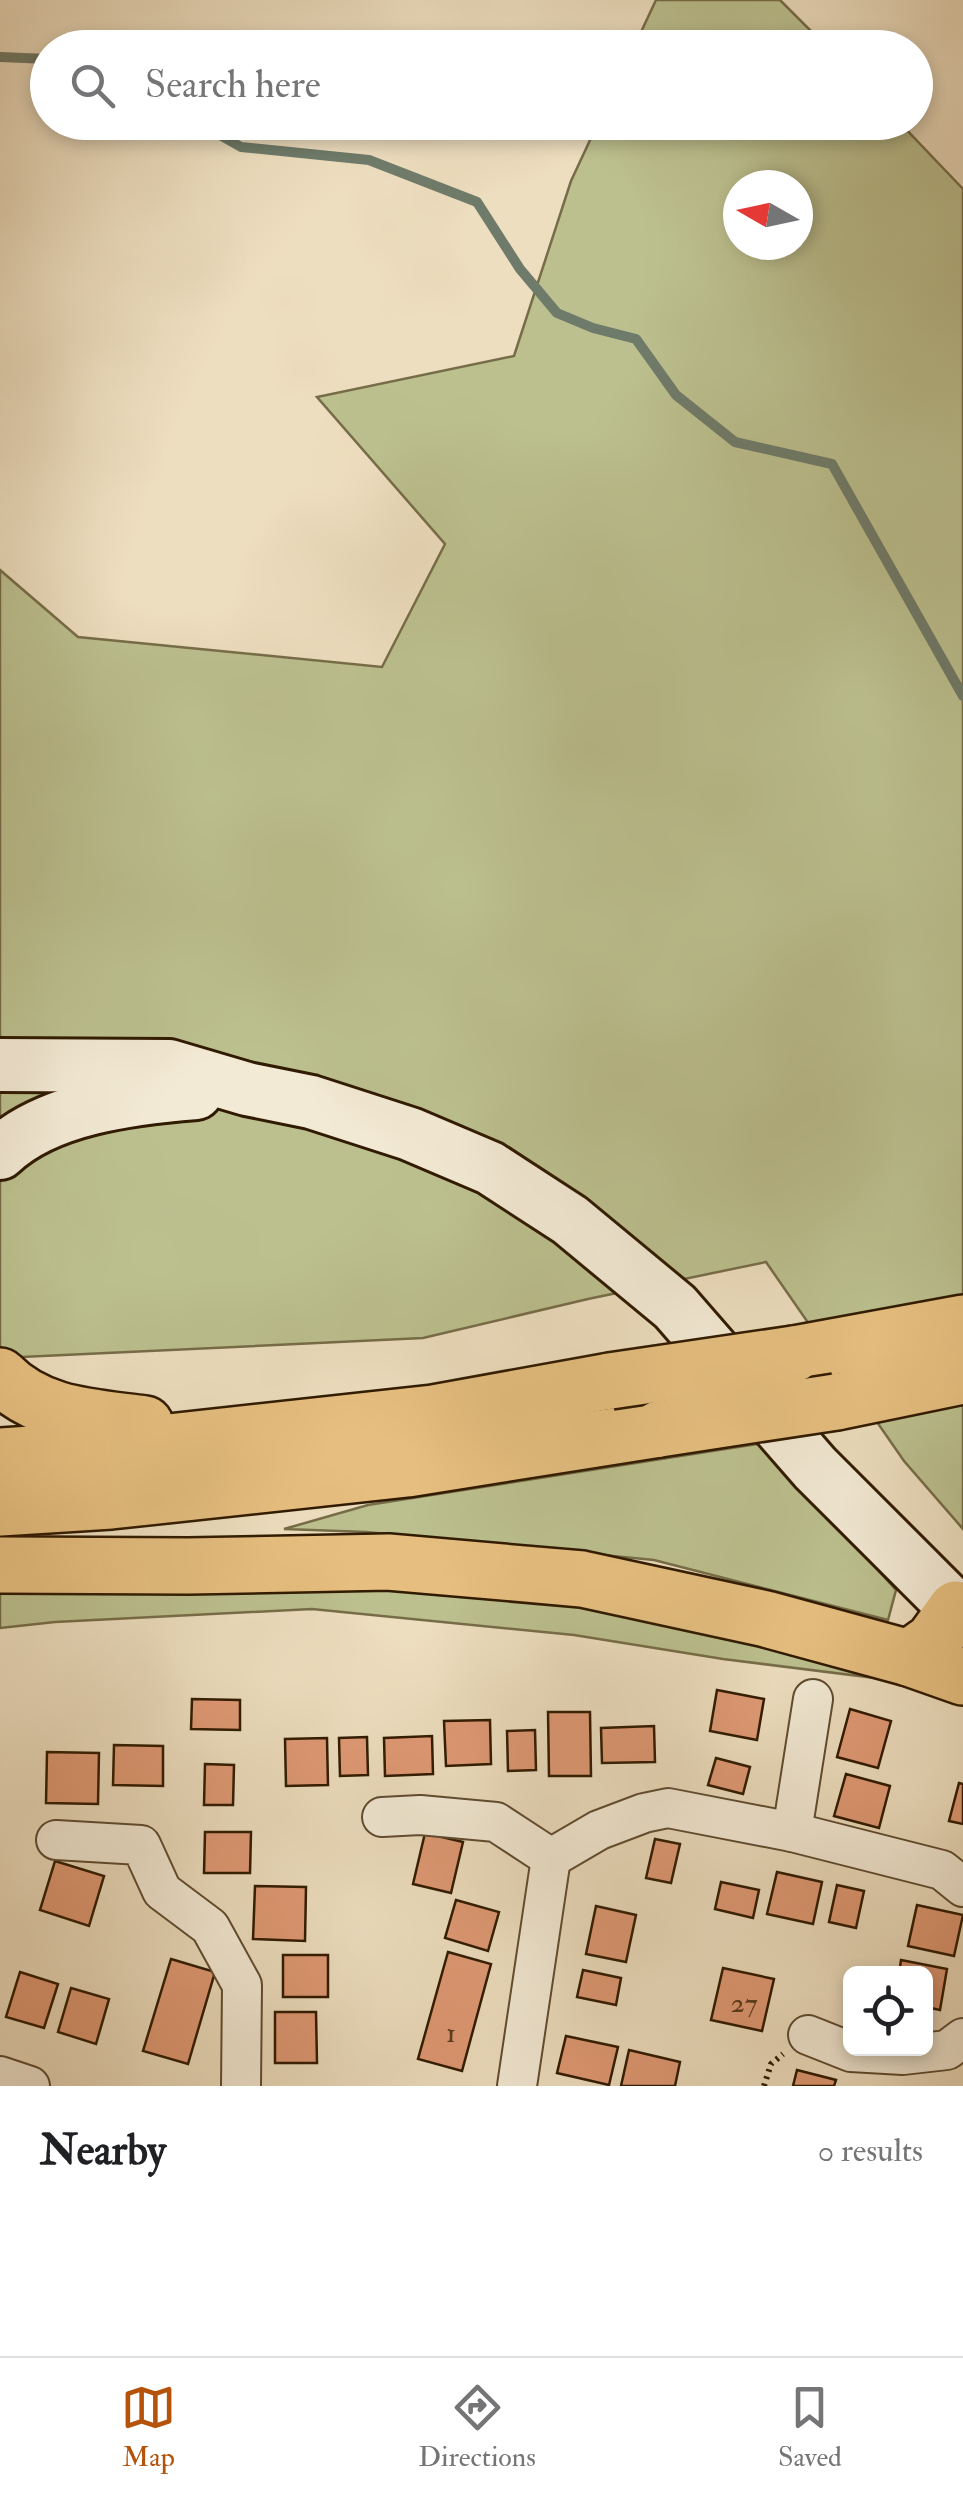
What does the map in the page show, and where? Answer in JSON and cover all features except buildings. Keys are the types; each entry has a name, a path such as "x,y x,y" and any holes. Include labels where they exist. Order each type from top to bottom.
{"highway":[{"path":"0,1456 432,1413 963,1323"},
{"path":"0,1376 46,1408 229,1436"},
{"path":"0,1508 111,1501 407,1469 836,1402 963,1376"},
{"path":"0,1565 388,1562 582,1579 766,1619 963,1677"},
{"path":"909,1658 934,1641 959,1612"}],"main road":[{"path":"0,1064 169,1066 247,1089 311,1102 410,1134 490,1168 570,1220 675,1308 815,1468 959,1612"},
{"path":"0,1153 16,1138 56,1118 179,1094 247,1089"}],"street":[{"path":"792,1832 813,1699"},
{"path":"551,1858 600,1830 668,1808 792,1832 942,1870 963,1887"},
{"path":"382,1817 420,1815 496,1822 551,1858"},
{"path":"56,1840 141,1845 162,1891 210,1927 242,1986 241,2086"},
{"path":"518,2086 551,1858"},
{"path":"808,2035 852,2052 904,2054 948,2050 963,2038"},
{"path":"0,2076 30,2086"}],"green space":[{"path":"656,0 780,0 810,30 642,30"},
{"path":"590,140 916,140 963,189 963,1529 904,1461 766,1262 423,1338 0,1358 0,570 78,637 382,667 445,544 317,397 514,356 571,181"},
{"path":"764,1443 896,1590 888,1620 654,1560 366,1532 284,1529 368,1505"},
{"path":"369,1585 573,1600 923,1684 723,1659 574,1635 312,1609 0,1628 0,1591"}],"waterway":[{"path":"0,57 30,58"},
{"path":"229,140 241,147 369,160 477,202 520,269 557,313 636,339 676,395 735,442 832,464 963,696"}]}
